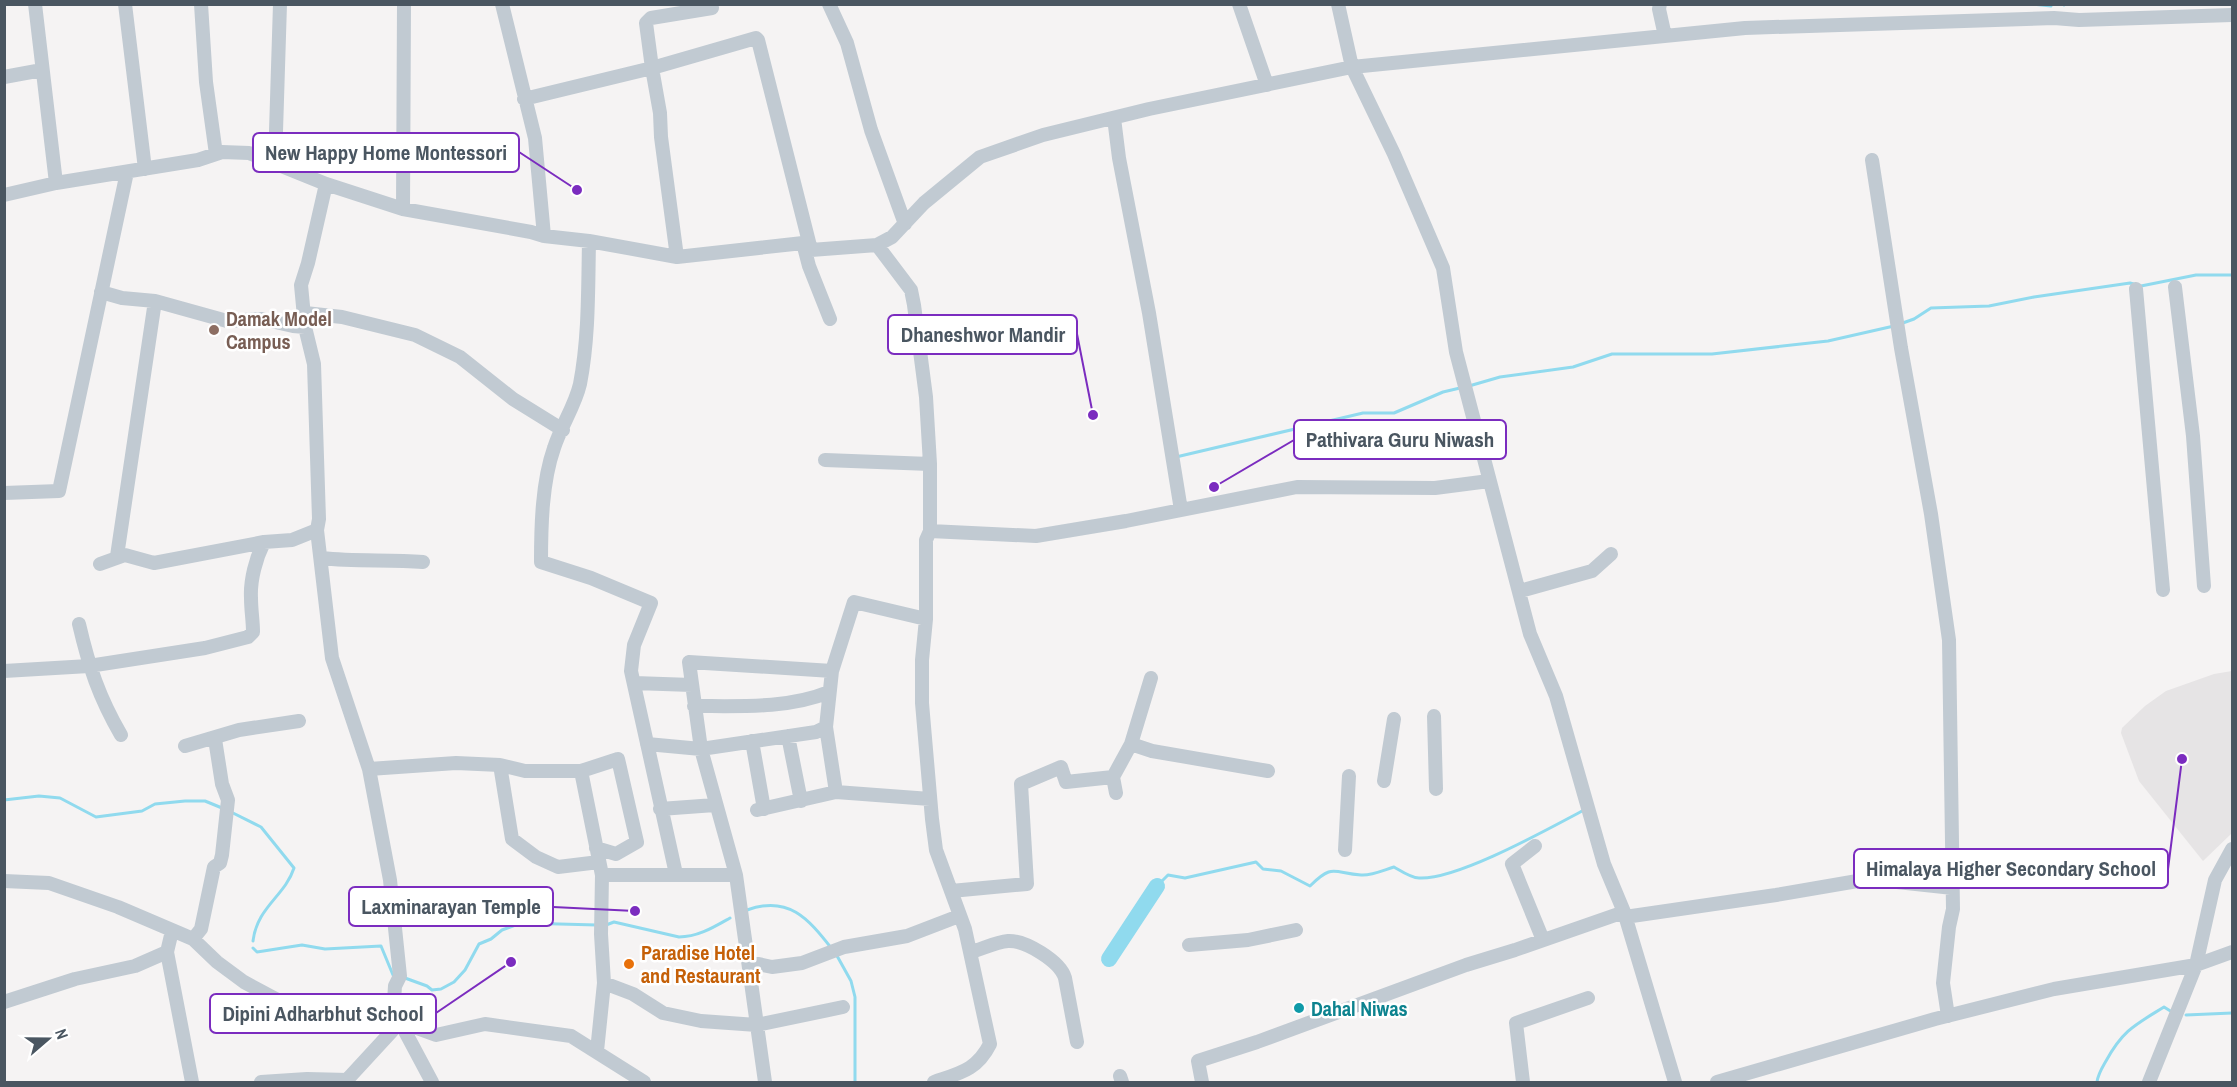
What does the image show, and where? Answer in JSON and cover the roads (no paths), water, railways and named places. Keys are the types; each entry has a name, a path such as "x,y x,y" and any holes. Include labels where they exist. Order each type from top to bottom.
{"street":[{"path":"35,4 56,183"},
{"path":"125,4 144,169"},
{"path":"201,4 206,82 216,154"},
{"path":"275,163 280,4"},
{"path":"403,209 404,4"},
{"path":"502,4 535,138 544,236"},
{"path":"829,4 847,43 871,130 905,224"},
{"path":"1239,4 1268,85"},
{"path":"1338,4 1352,67 1394,154 1443,268 1456,352 1530,634 1556,696 1604,864 1624,914 1675,1083"},
{"path":"1660,4 1665,36"},
{"path":"677,257 661,137 660,113 646,23 651,18 712,8"},
{"path":"4,195 56,183 198,160 222,152 249,153 326,184 403,209 544,236 677,257 807,247 877,245 892,237 924,203 980,157 1043,135 1114,117 1352,67 1745,28 2053,11 2079,21 2232,15"},
{"path":"524,99 652,68 753,39 758,40 807,247 809,266 830,319"},
{"path":"4,77 42,70"},
{"path":"1114,117 1119,158 1149,313 1181,510"},
{"path":"1872,160 1949,640 1953,909 1943,983 1948,1016"},
{"path":"4,493 59,491 127,171"},
{"path":"261,1083 307,1079 346,1081 392,1031 396,1021 396,986 400,976 390,880 369,769 332,658 317,530 319,519 314,364 301,285 326,184"},
{"path":"590,242 586,342 581,375 563,430 554,447 541,529 541,562 591,578 651,603 634,645 631,671 676,874"},
{"path":"877,245 911,290 926,397 930,464 930,531 926,540 926,619 922,660 922,703 930,799 936,850 965,929 990,1044 982,1059 970,1068 934,1083"},
{"path":"2175,286 2193,436 2204,586"},
{"path":"2136,289 2163,590"},
{"path":"102,292 122,298 155,302 227,321 262,319 293,326 305,320 342,317 415,335 460,357 513,399 563,430"},
{"path":"117,556 155,302"},
{"path":"825,460 930,464"},
{"path":"930,531 1036,536 1297,487 1435,488 1489,481"},
{"path":"100,564 125,555 154,563 264,542 292,540 317,530"},
{"path":"4,671 88,666 205,648 248,637 253,632 251,600 256,563 264,542"},
{"path":"1520,591 1592,571 1611,554"},
{"path":"322,558 349,561 423,562"},
{"path":"836,792 826,727 829,692 832,671 854,602 926,619"},
{"path":"79,624 88,666 104,705 121,735"},
{"path":"765,1083 736,875 701,749 688,662 832,671"},
{"path":"1116,793 1113,777 1131,744 1151,678"},
{"path":"634,683 692,685"},
{"path":"694,706 741,706 812,699 829,692"},
{"path":"1434,716 1436,789"},
{"path":"1384,781 1394,719"},
{"path":"185,746 215,739 239,730 299,721"},
{"path":"647,744 701,749 816,732 826,727"},
{"path":"788,736 801,801"},
{"path":"193,939 201,929 214,867 220,863 222,855 228,800 222,784 215,739"},
{"path":"752,741 760,809 836,792 930,799"},
{"path":"1131,744 1152,751 1268,771"},
{"path":"369,769 456,763 500,765 525,771 581,771 618,759 637,842 599,862"},
{"path":"500,765 512,839 536,856 558,867 599,862 676,874 736,875"},
{"path":"951,891 1027,884 1021,784 1061,767 1066,782 1113,777"},
{"path":"581,771 599,862 604,983 597,1051"},
{"path":"1345,850 1349,776"},
{"path":"660,809 715,805"},
{"path":"1535,846 1512,864 1543,940"},
{"path":"2149,1083 2196,965 2215,880 2232,849"},
{"path":"1202,1083 1198,1060 1257,1042 1466,965 1624,914 1776,895 1869,879 1953,888"},
{"path":"4,881 49,883 193,939 217,962 244,982 300,1012 352,1014 396,1021 436,1035 485,1024 571,1036 644,1083"},
{"path":"749,962 772,967 802,963 844,947 907,936 959,916"},
{"path":"1189,945 1248,940 1296,930"},
{"path":"172,931 167,952 192,1083"},
{"path":"971,952 1008,941 1032,949 1054,961 1063,970 1077,1042"},
{"path":"4,1002 75,979 135,966 167,952"},
{"path":"1717,1083 1948,1016 2054,989 2196,965 2232,952"},
{"path":"604,983 633,994 663,1013 701,1021 757,1024 843,1008"},
{"path":"1523,1083 1516,1023 1588,998"},
{"path":"396,1021 432,1083"}],"waterway":[{"path":"2032,4 2051,6"},
{"path":"1900,324 1914,319 1931,308 1989,306 2130,283 2141,286 2196,275 2232,275"},
{"path":"1469,386 1500,377 1573,367 1612,354 1712,354 1828,341 1894,326"},
{"path":"1176,457 1363,413 1394,413 1443,392 1460,388"},
{"path":"4,800 39,796 60,798 96,817 142,811 155,804 185,801 205,801 222,808"},
{"path":"1157,886 1168,875 1185,878 1256,862 1263,869 1281,871 1310,886 1324,874 1334,871 1365,875 1394,867 1416,878 1436,876 1456,871 1502,852 1584,810"},
{"path":"231,812 261,827 294,868 290,878 265,910 253,941"},
{"path":"1109,959 1157,886"},
{"path":"747,910 774,905 796,912 832,949"},
{"path":"606,925 614,922 686,937 712,928 730,918"},
{"path":"405,978 432,990 441,989 454,982 465,970 479,944 491,939 502,930 521,923 597,925"},
{"path":"253,948 257,952 302,945 325,949 381,946 393,975"},
{"path":"836,954 851,981 855,997 855,1082"},
{"path":"2097,1082 2100,1071 2112,1051 2130,1029 2164,1007 2172,1012"},
{"path":"2186,1015 2232,1013"}],"place":[{"name":"New Happy Home Montessori","path":"577,190"},
{"name":"Damak Model Campus","path":"214,330"},
{"name":"Dhaneshwor Mandir","path":"1093,415"},
{"name":"Pathivara Guru Niwash","path":"1214,487"},
{"name":"Himalaya Higher Secondary School","path":"2182,759"},
{"name":"Laxminarayan Temple","path":"635,911"},
{"name":"Dipini Adharbhut School","path":"511,962"},
{"name":"Paradise Hotel and Restaurant","path":"629,964"},
{"name":"Dahal Niwas","path":"1299,1008"}]}
